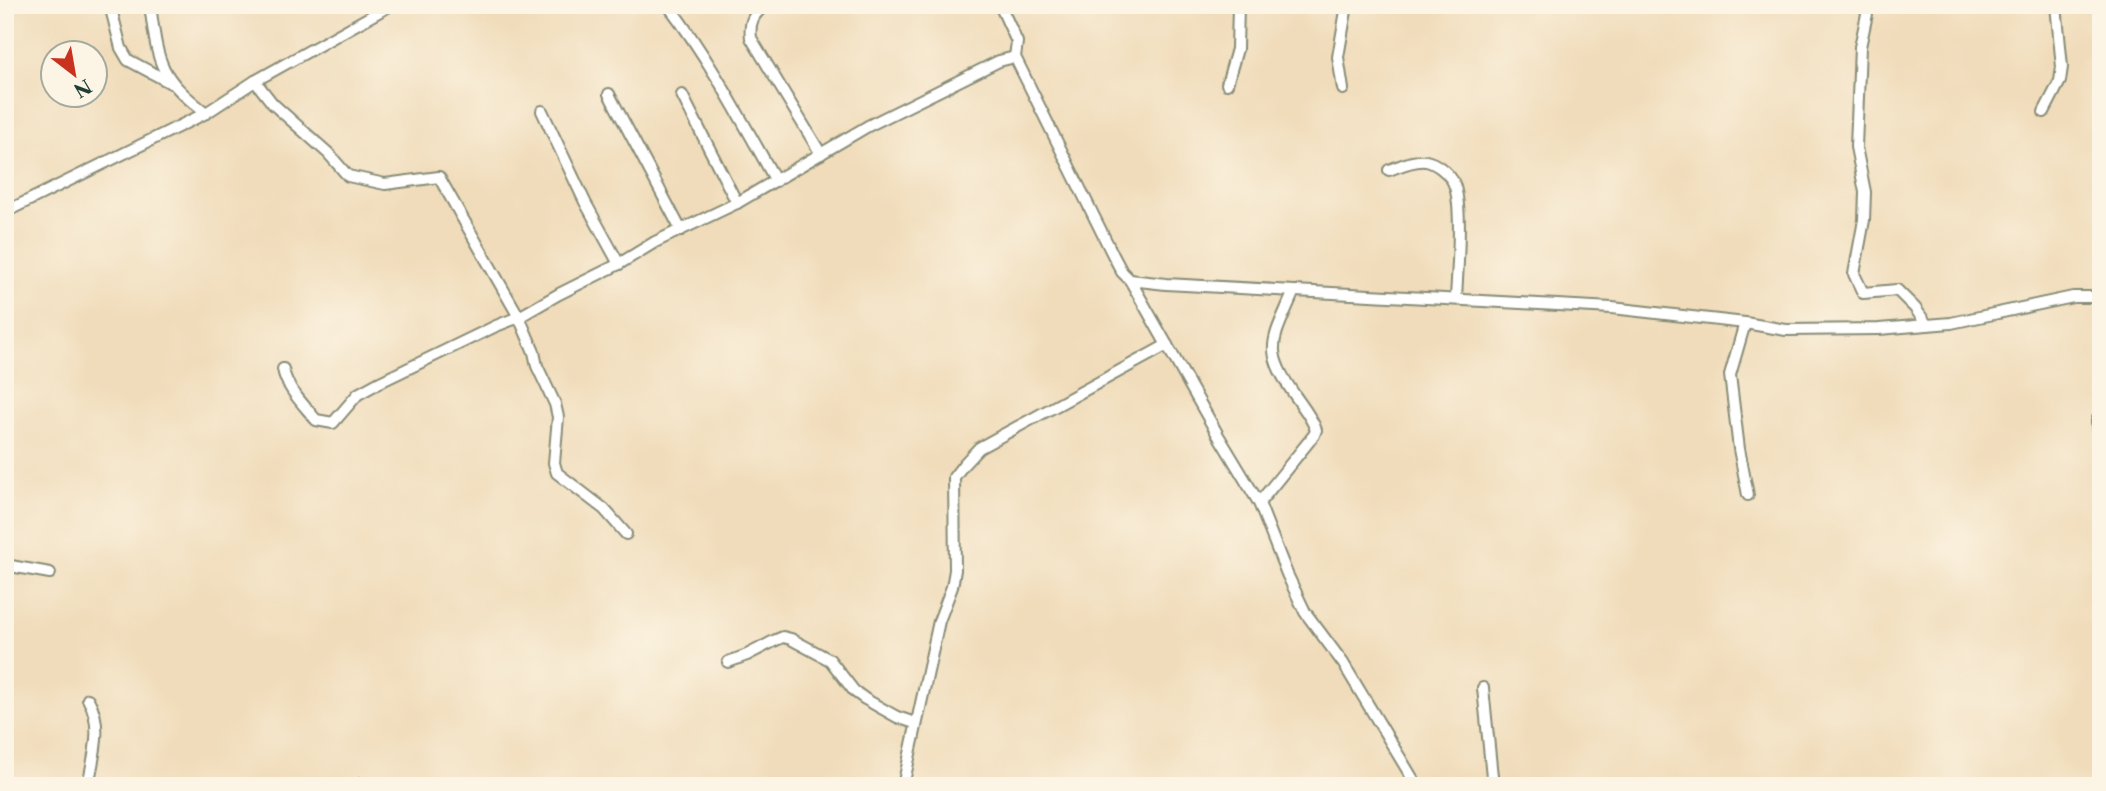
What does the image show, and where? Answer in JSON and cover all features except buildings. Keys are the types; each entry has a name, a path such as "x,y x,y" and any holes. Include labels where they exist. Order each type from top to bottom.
{"street":[{"path":"110,5 121,48 128,60 173,84"},
{"path":"150,5 159,56 166,76 206,113"},
{"path":"5,212 206,113 255,81 391,5"},
{"path":"668,5 719,81 776,181"},
{"path":"766,5 755,13 750,26 751,38 821,154"},
{"path":"1000,5 1017,42 1015,57 1113,256 1130,280 1259,503 1290,583 1305,612 1343,663 1417,786"},
{"path":"1227,84 1237,49 1238,5"},
{"path":"1343,89 1338,57 1347,5"},
{"path":"1865,5 1867,14 1860,47 1856,147 1866,192 1854,274 1863,293 1896,290 1915,308 1927,325"},
{"path":"2044,112 2060,81 2062,68 2056,5"},
{"path":"283,369 284,377 293,391 316,420 333,423 358,394 519,317 655,242 737,203 869,126 999,61 1015,57"},
{"path":"255,81 273,104 303,134 328,153 348,176 385,184 439,177 519,317 537,366 555,404 558,417 554,463 557,473 604,509 626,534"},
{"path":"610,94 681,230"},
{"path":"682,95 737,203"},
{"path":"542,111 585,202 619,264"},
{"path":"1389,170 1407,163 1426,161 1442,169 1453,181 1458,198 1457,299"},
{"path":"1130,280 1294,292 1612,308 1786,330 1879,329 1951,323 2073,297 2101,297"},
{"path":"1259,503 1316,430 1274,360 1274,338 1294,292"},
{"path":"1745,323 1730,375 1748,495"},
{"path":"903,786 939,621 952,587 955,570 954,477 979,448 1167,345"},
{"path":"2099,445 2097,421 2101,412"},
{"path":"5,565 50,573"},
{"path":"728,662 775,640 791,639 830,660 854,691 864,699 897,717 915,723"},
{"path":"1483,688 1493,786"},
{"path":"88,699 97,718 97,730 88,786"}]}
